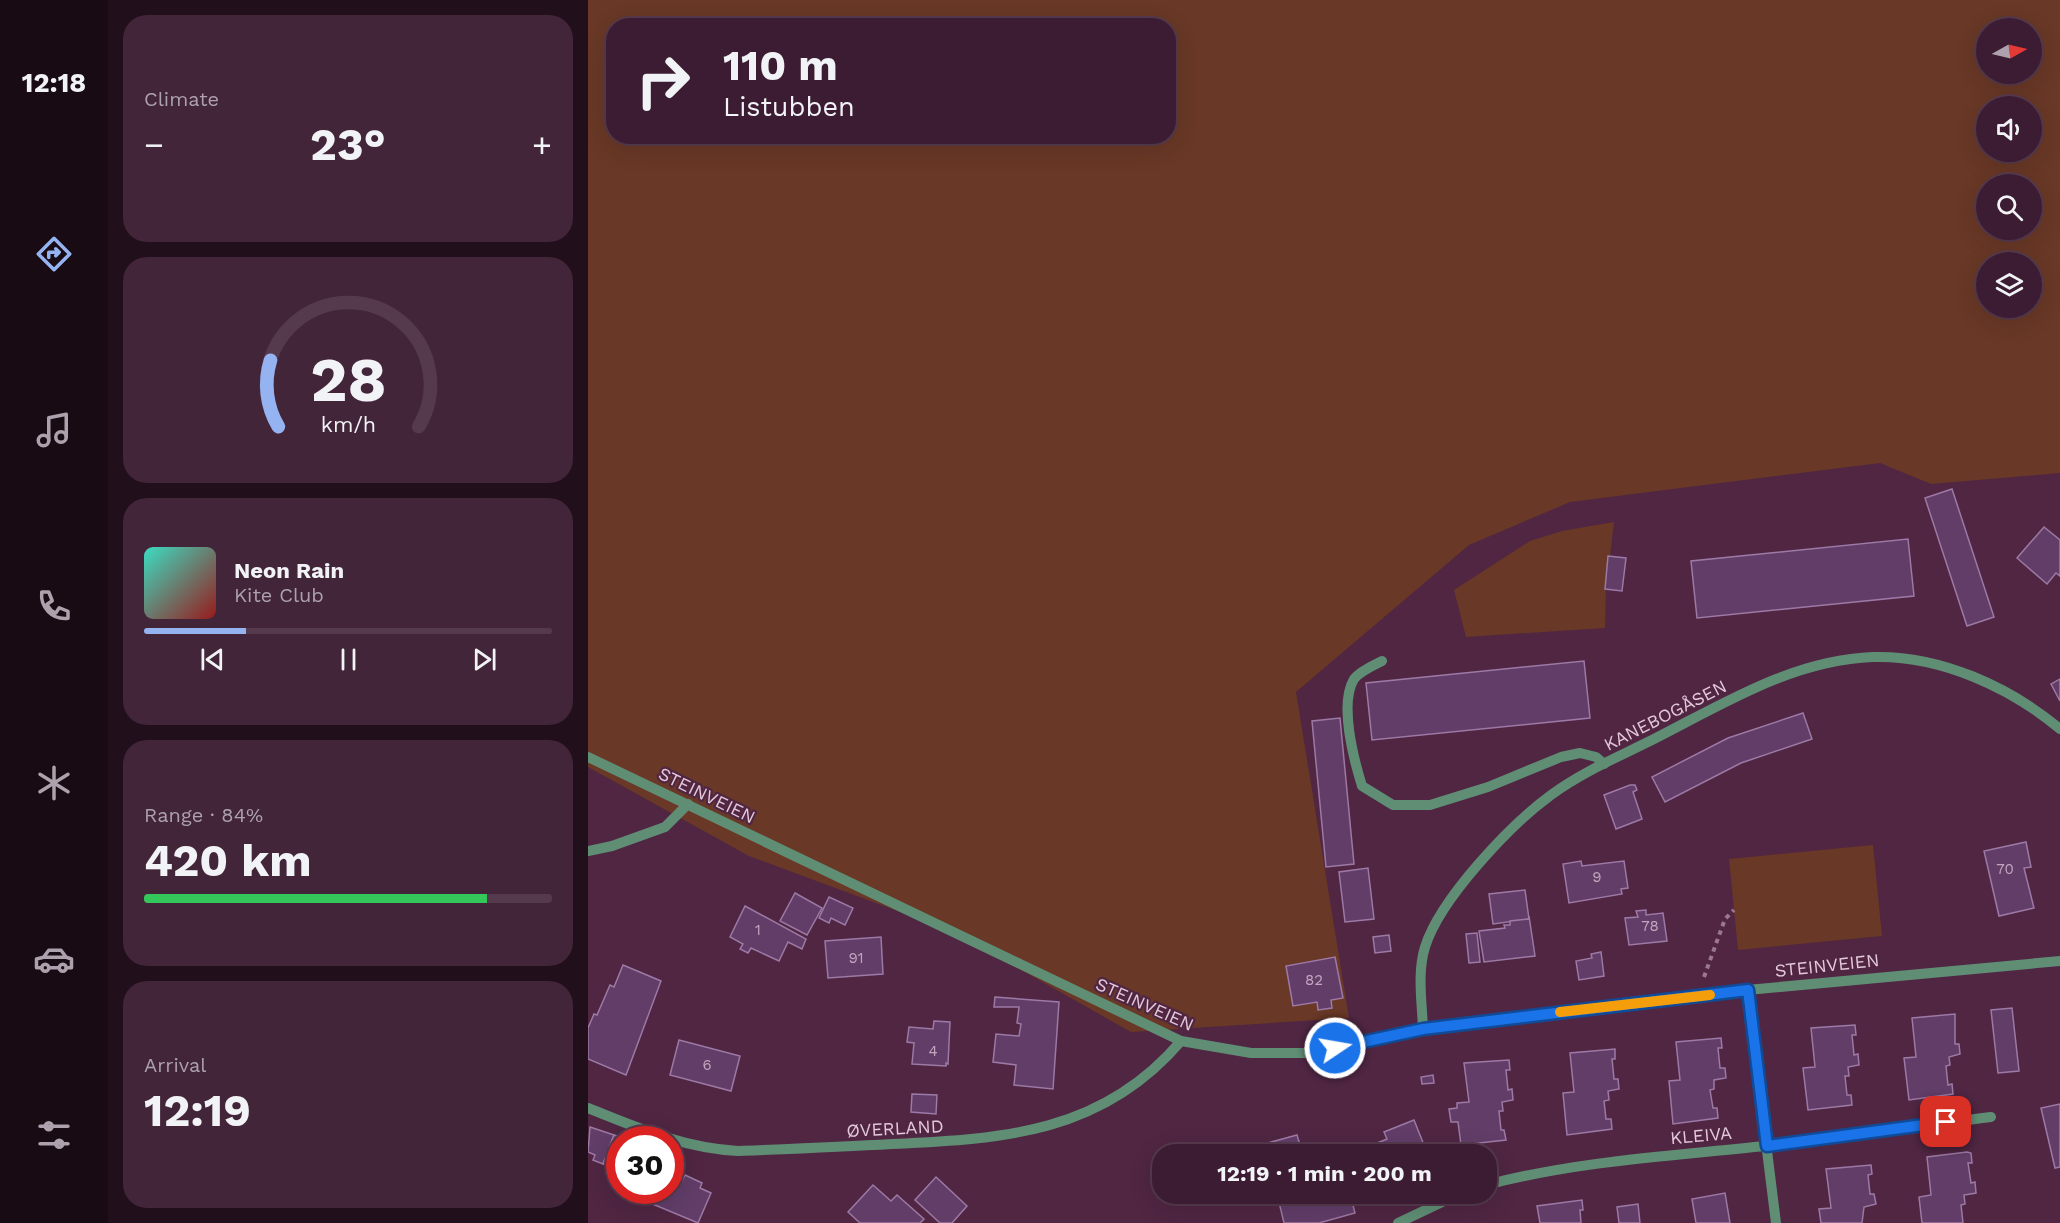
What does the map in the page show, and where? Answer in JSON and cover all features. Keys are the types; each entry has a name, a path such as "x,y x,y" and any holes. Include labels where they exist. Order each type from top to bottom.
{"street":[{"name":"KANEBOGÅSEN","path":"1423,1029 1421,974 1425,947 1443,909 1516,824 1552,794 1604,764 1794,670 1842,659 1876,657 1950,668 1994,686 2060,729"},
{"path":"1382,661 1354,679 1348,706 1351,747 1362,786 1393,805 1430,805 1488,787 1561,757 1581,753 1596,757 1604,764"},
{"name":"STEINVEIEN","path":"588,757 1181,1041 1230,1051 1313,1053 1423,1029 1748,990 2060,961"},
{"path":"588,851 612,846 665,827 687,804"},
{"path":"1748,990 1776,1223"},
{"name":"ØVERLAND","path":"588,1108 663,1137 704,1149 738,1152 1006,1137 1073,1118 1101,1104 1161,1065 1181,1041"},
{"name":"KLEIVA","path":"1497,1182 1542,1170 1615,1160 1767,1146 1991,1117"},
{"path":"1398,1223 1438,1204"}],"path":[{"path":"1703,995 1704,975 1714,944 1725,919 1734,910"}],"shaded area":[{"path":"588,0 2060,0 2060,473 1931,484 1880,463 1570,502 1469,545 1296,692 1349,1018 1131,1032 954,932 749,856 588,767"},
{"path":"1614,522 1606,590 1605,628 1466,637 1454,590 1530,541 1562,531"},
{"path":"1873,845 1882,936 1738,950 1729,859"}],"building":[{"path":"1952,489 1994,617 1967,626 1925,498"},
{"path":"2044,527 2060,540 2060,576 2056,573 2047,584 2017,558"},
{"path":"1908,539 1914,596 1697,618 1691,561"},
{"path":"1608,556 1626,558 1622,591 1605,589"},
{"path":"1584,661 1590,718 1372,740 1366,683"},
{"path":"2060,679 2060,701 2051,684"},
{"path":"1803,713 1812,739 1741,763 1665,802 1652,777 1728,738"},
{"path":"1340,718 1354,864 1326,867 1312,721"},
{"path":"1635,785 1637,790 1633,792 1642,819 1616,829 1604,795"},
{"path":"2026,842 2031,867 2024,868 2034,908 1999,916 1984,851"},
{"path":"1581,861 1582,866 1624,861 1628,888 1621,889 1622,894 1569,903 1563,864"},
{"path":"1368,868 1374,919 1345,922 1339,872"},
{"path":"1525,890 1529,919 1493,924 1489,894"},
{"path":"795,893 822,908 807,935 780,921"},
{"path":"829,897 853,908 845,925 831,918 829,923 819,918"},
{"path":"745,906 806,939 802,949 788,942 779,961 751,948 748,953 740,949 743,944 730,937"},
{"path":"1646,910 1646,915 1663,913 1667,941 1629,945 1625,918 1638,917 1636,911"},
{"path":"1529,916 1535,956 1484,962 1479,931 1505,928 1504,925 1510,925 1510,921 1529,919"},
{"path":"1477,933 1480,962 1469,963 1466,934"},
{"path":"1389,935 1391,951 1375,953 1373,937"},
{"path":"881,937 883,974 828,978 825,941"},
{"path":"1601,952 1604,976 1579,980 1576,961 1592,958 1591,954"},
{"path":"1335,957 1343,998 1331,1000 1332,1008 1318,1010 1317,1002 1293,1006 1286,966"},
{"path":"623,965 661,981 626,1075 588,1059 588,1028 594,1014 597,1015 610,985 614,987"},
{"path":"995,997 1059,1002 1053,1089 1014,1085 1016,1065 993,1062 996,1034 1019,1036 1021,1024 1017,1023 1019,1007 994,1007"},
{"path":"2012,1008 2019,1071 1998,1073 1991,1010"},
{"path":"1955,1014 1955,1044 1959,1044 1960,1054 1949,1057 1950,1065 1946,1066 1948,1085 1952,1084 1953,1094 1909,1100 1904,1058 1916,1057 1912,1018"},
{"path":"934,1021 950,1022 948,1064 946,1063 946,1066 912,1064 914,1043 907,1042 909,1027 933,1029"},
{"path":"1855,1025 1856,1035 1852,1035 1854,1055 1858,1054 1859,1065 1848,1067 1849,1076 1845,1076 1847,1095 1851,1095 1852,1105 1808,1110 1803,1068 1815,1067 1811,1028"},
{"path":"1721,1038 1722,1048 1718,1048 1720,1068 1725,1068 1726,1078 1714,1080 1714,1089 1710,1090 1713,1108 1717,1108 1718,1118 1673,1124 1669,1081 1680,1080 1676,1042"},
{"path":"679,1040 740,1056 731,1091 670,1075"},
{"path":"1615,1049 1615,1059 1612,1059 1614,1079 1618,1079 1619,1089 1608,1091 1609,1100 1604,1101 1606,1119 1611,1119 1612,1129 1567,1135 1563,1093 1574,1092 1570,1053"},
{"path":"1509,1060 1510,1070 1506,1070 1508,1090 1512,1089 1513,1100 1502,1102 1503,1111 1499,1111 1501,1130 1504,1130 1506,1140 1461,1144 1458,1122 1451,1122 1449,1109 1457,1108 1457,1103 1469,1102 1464,1063"},
{"path":"1433,1075 1434,1083 1422,1084 1421,1077"},
{"path":"912,1094 937,1095 936,1114 911,1112"},
{"path":"2060,1104 2060,1167 2055,1168 2041,1108"},
{"path":"1414,1120 1424,1144 1375,1144 1387,1139 1384,1132"},
{"path":"590,1127 606,1132 606,1156 603,1164 593,1160 595,1155 588,1152"},
{"path":"1297,1135 1300,1144 1264,1144"},
{"path":"1971,1153 1972,1163 1968,1163 1971,1183 1975,1182 1976,1193 1964,1195 1965,1204 1961,1205 1963,1223 1922,1223 1919,1197 1931,1195 1927,1157"},
{"path":"1871,1165 1872,1174 1868,1175 1870,1194 1874,1194 1876,1204 1864,1207 1862,1223 1821,1223 1819,1209 1831,1208 1826,1169"},
{"path":"685,1175 702,1183 700,1188 711,1193 698,1223 653,1204 684,1204"},
{"path":"936,1177 967,1206 952,1223 940,1223 915,1200"},
{"path":"873,1185 891,1201 897,1195 924,1219 920,1223 860,1223 848,1212"},
{"path":"1725,1193 1730,1223 1696,1223 1692,1199"},
{"path":"1582,1200 1581,1223 1540,1223 1537,1206"},
{"path":"1279,1204 1353,1204 1355,1213 1319,1223 1284,1223"},
{"path":"1638,1204 1640,1223 1619,1223 1617,1207"}],"slow traffic":[{"path":"1560,1012 1710,995"}],"route":[{"path":"1335,1048 1423,1029 1748,990 1767,1146 1946,1122"}]}
